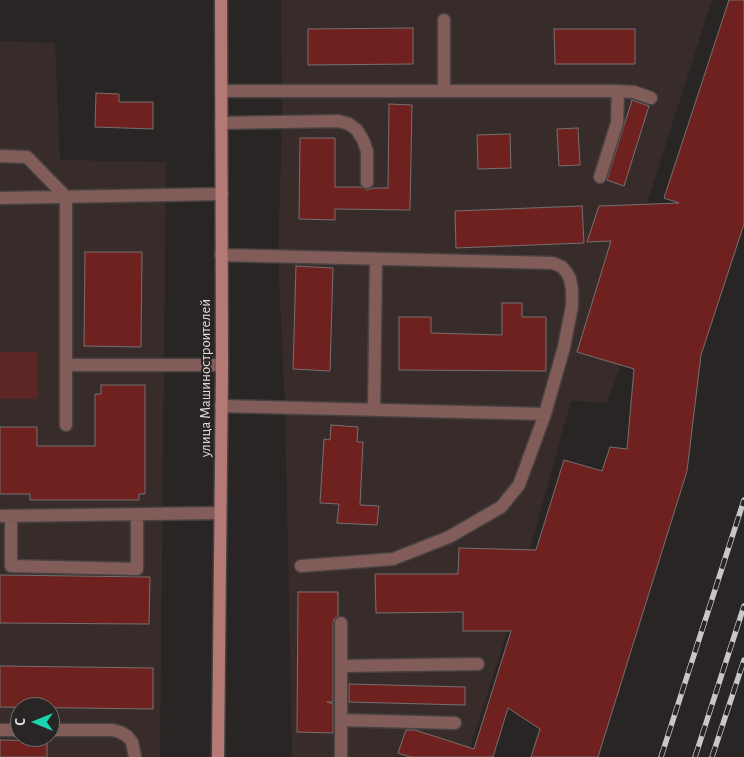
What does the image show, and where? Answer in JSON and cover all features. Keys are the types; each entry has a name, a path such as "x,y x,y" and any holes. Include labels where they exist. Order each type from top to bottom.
{"main road":[{"name":"улица Машиностроителей","path":"218,757 222,366 221,0"}],"lane":[{"path":"444,20 444,91"},
{"path":"221,91 618,91 634,92 651,98"},
{"path":"600,178 617,123 618,91"},
{"path":"221,123 338,121 349,124 357,130 364,140 367,151 367,182"},
{"path":"0,156 27,157 66,196 66,425"},
{"path":"0,198 222,194"},
{"path":"221,255 553,264 562,267 570,279 572,306 564,346 545,414 519,485 501,507 449,537 393,560 301,566"},
{"path":"374,410 376,258"},
{"path":"66,364 222,366"},
{"path":"221,406 545,414"},
{"path":"137,514 136,569 11,566 6,516 137,514 220,513"},
{"path":"341,623 342,757"},
{"path":"341,666 478,664"},
{"path":"342,720 455,723"},
{"path":"60,730 112,730 120,732 132,742 135,757"}],"shaded area":[{"path":"281,0 712,0 641,222 653,277 607,403 571,401 504,642 467,757 292,757 285,407 278,257 282,122"},
{"path":"0,41 55,43 60,160 166,162 160,757 0,757"},
{"path":"0,352 38,352 38,399 0,399"}],"building":[{"path":"729,0 744,0 744,224 701,355 687,471 598,757 531,757 540,729 508,708 493,757 410,757 398,753 406,730 415,730 474,749 511,631 463,631 463,612 376,613 375,574 458,574 459,548 536,550 564,460 602,471 610,447 627,449 634,369 577,352 611,241 587,242 599,206 679,203 664,198"},
{"path":"413,28 413,64 308,65 308,29"},
{"path":"554,29 635,29 635,64 555,64"},
{"path":"96,93 119,94 119,102 153,102 153,129 95,127"},
{"path":"632,100 649,106 624,186 607,180"},
{"path":"389,104 412,105 410,210 335,209 335,220 299,219 300,138 335,138 335,187 361,187 367,190 388,188"},
{"path":"578,128 580,165 559,166 557,129"},
{"path":"510,134 511,168 478,169 477,135"},
{"path":"582,206 584,243 456,248 455,211"},
{"path":"85,252 142,252 141,347 84,346"},
{"path":"296,266 333,268 330,371 293,369"},
{"path":"502,303 522,303 522,317 546,317 546,371 399,370 399,317 431,317 431,333 502,335"},
{"path":"101,385 145,385 145,494 139,494 139,500 30,500 30,494 0,494 0,427 37,427 37,446 95,446 95,394 101,394"},
{"path":"331,425 358,427 357,442 363,442 360,505 379,506 377,525 337,523 339,504 320,503 324,439 330,440"},
{"path":"0,575 150,577 149,624 0,623"},
{"path":"298,592 338,592 338,616 334,619 333,623 333,702 327,702 333,704 333,733 297,732"},
{"path":"0,666 153,668 153,709 60,708 60,697 10,697 10,707 0,707"},
{"path":"349,684 465,687 465,705 349,702"},
{"path":"0,740 10,740 10,747 47,747 47,757 0,757"}],"railway":[{"path":"661,757 744,500"},
{"path":"695,757 744,606"},
{"path":"712,757 744,660"}]}
